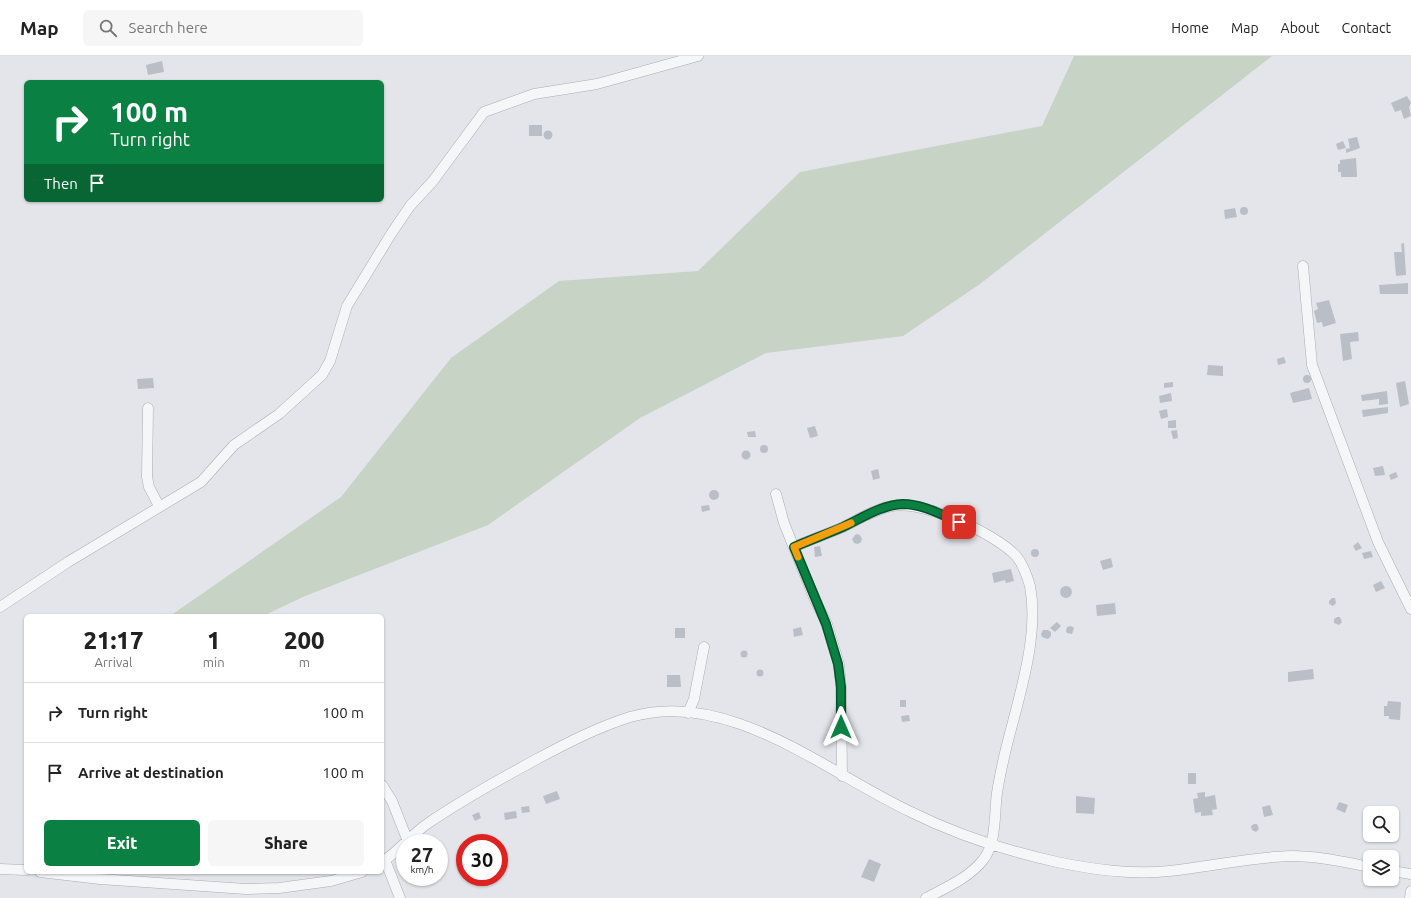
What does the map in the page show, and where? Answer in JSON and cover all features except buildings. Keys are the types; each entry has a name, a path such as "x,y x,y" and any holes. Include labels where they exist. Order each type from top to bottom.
{"street":[{"path":"0,607 68,562 201,482 234,445 279,414 322,374 330,361 347,306 391,234 410,206 433,181 484,112 534,94 597,84 698,56"},
{"path":"1302,266 1312,365 1378,542 1411,609"},
{"path":"148,408 147,477 149,487 159,506"},
{"path":"776,494 784,523 826,624 838,664 841,687 842,776"},
{"path":"794,547 842,527 876,510 904,504 930,510 959,522 997,541 1018,558 1030,585 1031,624 1026,667 1000,773 990,844 984,860 975,869 926,898"},
{"path":"688,713 694,699 704,647"},
{"path":"414,834 434,819 509,774 608,725 632,716 655,713 688,713 735,721 755,729 793,747 842,776 911,813 990,844 1084,867 1167,872 1259,858 1292,856 1322,858 1363,866"},
{"path":"384,789 394,807 405,834"},
{"path":"396,850 384,861 400,898"},
{"path":"0,869 24,870"},
{"path":"1399,872 1411,874"},
{"path":"57,874 100,879 246,889 279,888 331,881 355,874"},
{"path":"1410,898 1411,891"}],"green space":[{"path":"1074,56 1272,56 980,284 903,336 766,353 640,418 488,525 305,596 267,614 173,614 341,497 451,358 559,281 698,271 800,172 1042,126"}],"slow traffic":[{"path":"798,557 794,547 851,523"}],"route":[{"path":"841,727 841,687 838,664 833,644 794,547 842,527 876,510 904,504 930,510 959,522"}]}
